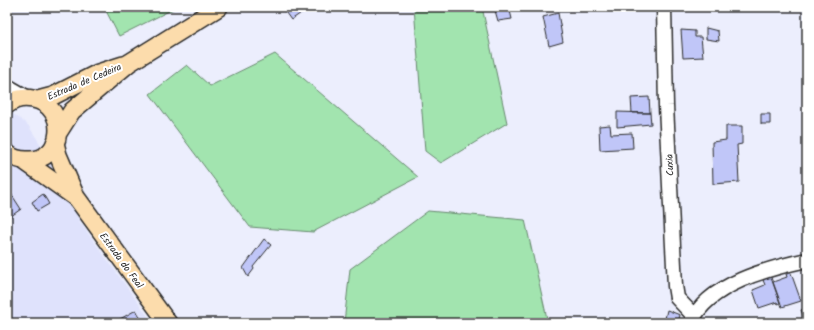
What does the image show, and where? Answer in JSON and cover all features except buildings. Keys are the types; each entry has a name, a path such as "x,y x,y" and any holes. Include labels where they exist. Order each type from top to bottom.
{"main road":[{"name":"Estrada de Cedeira","path":"13,158 40,158 49,152 72,111 129,63 220,7"},
{"name":"Estrada de Cedeira","path":"7,106 18,99 33,99 53,96 98,73 129,63"},
{"name":"Estrada do Feal","path":"33,99 47,105 54,113 58,122 58,155 76,197 168,323"},
{"name":"Estrada do Feal","path":"13,158 76,197"}],"street":[{"name":"Cuxia","path":"664,7 666,106 675,286 677,298 692,320"},
{"path":"7,86 33,99"},
{"path":"692,320 715,294 745,278 774,267 807,260"}],"shaded area":[{"path":"7,109 28,125 57,170 80,222 153,323 7,323"}],"green space":[{"path":"104,7 177,7 119,36"},
{"path":"414,7 482,7 507,123 441,163 425,151"},
{"path":"275,54 418,177 313,232 250,227 150,94 187,65 210,86"},
{"path":"428,211 525,220 548,323 344,323 350,269"}]}
